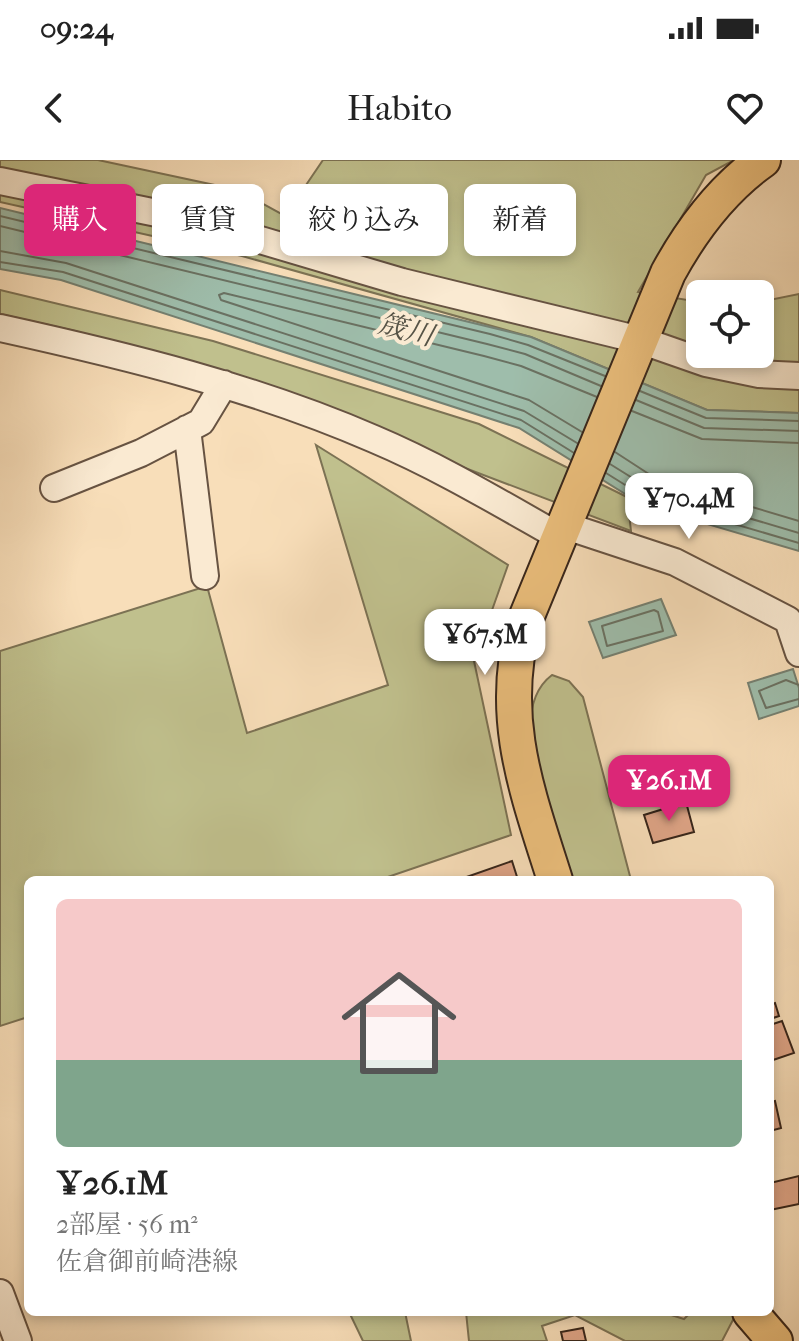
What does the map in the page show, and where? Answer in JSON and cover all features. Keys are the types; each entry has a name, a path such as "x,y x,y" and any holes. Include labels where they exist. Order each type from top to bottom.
{"main road":[{"path":"554,876 516,753 513,721 515,653 561,530 668,273 692,230 724,195 763,160"},
{"path":"753,1316 775,1341"}],"street":[{"path":"0,181 196,221 402,282 706,363 759,374 799,376"},
{"path":"0,328 224,384 376,439 561,530 675,562 788,620 799,653"},
{"path":"54,488 141,453 201,422 224,384"},
{"path":"187,429 205,576"},
{"path":"0,1293 18,1341"}],"green space":[{"path":"0,160 98,160 210,184 152,184 152,236 136,232 136,184 24,184 24,207 0,202"},
{"path":"323,160 734,160 706,175 638,292 686,300 686,368 774,368 774,299 799,294 799,413 707,410 531,337 242,256 264,256 264,204 280,213 280,256 448,256 448,184 307,184"},
{"path":"0,290 213,341 479,424 627,497 631,531 444,460 305,399 75,331 0,314"},
{"path":"316,445 508,565 474,661 511,835 391,876 24,876 24,1018 0,1026 0,651 207,586 247,733 388,685"},
{"path":"552,675 569,681 583,697 630,876 571,876 536,773 531,744 531,716 537,693"},
{"path":"351,1316 406,1316 411,1341 363,1341"},
{"path":"466,1316 572,1316 542,1326 547,1341 469,1341"},
{"path":"577,1316 675,1316 684,1319 687,1316 735,1316 722,1341 625,1341"}],"water":[{"name":"筬川","path":"0,208 24,214 24,256 136,256 136,241 152,245 152,256 198,256 531,337 707,410 799,413 799,551 643,505 519,428 61,280 0,269"},
{"path":"661,599 676,635 603,658 589,622"},
{"path":"793,669 799,688 799,706 759,719 748,683"}],"building":[{"path":"686,802 694,832 653,843 644,815"},
{"path":"512,861 517,876 469,876"},
{"path":"774,1003 779,1016 774,1018"},
{"path":"782,1021 794,1053 774,1060 774,1024"},
{"path":"774,1101 781,1128 774,1130"},
{"path":"799,1176 799,1204 774,1209 774,1182"},
{"path":"583,1328 586,1341 563,1341 561,1332"}]}
